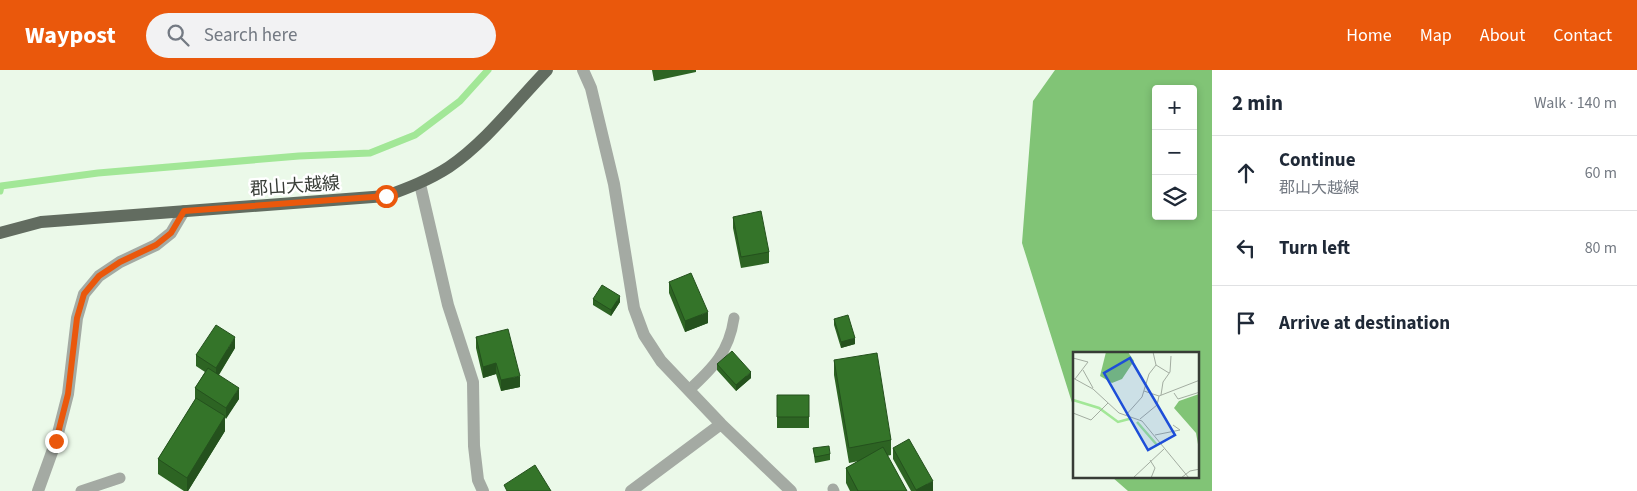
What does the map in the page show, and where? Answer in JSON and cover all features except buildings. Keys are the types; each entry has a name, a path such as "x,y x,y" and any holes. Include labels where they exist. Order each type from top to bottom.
{"main road":[{"name":"郡山大越線","path":"0,233 41,222 386,196 420,184 449,167 478,143 547,70"}],"street":[{"path":"583,70 591,88 614,184 634,308 644,334 661,361 791,491"},
{"path":"420,184 448,305 473,382 474,446 478,480 483,491"},
{"path":"38,491 56,441 68,394 77,318 84,294 99,276 120,262 156,245 171,233 184,211"},
{"path":"631,491 722,424"}],"lane":[{"path":"689,390 710,372 726,348 732,334 734,318"},
{"path":"81,491 120,478"}],"green space":[{"path":"1055,70 1212,70 1212,491 1128,491 1113,478 1200,478 1200,352 1073,352 1073,406 1022,243 1033,101"}],"waterway":[{"path":"0,191 1,186 98,173 299,156 370,153 415,135 460,101 488,70"}],"route":[{"path":"56,441 68,394 77,318 84,294 99,276 120,262 156,245 171,233 184,211 386,196"}]}
